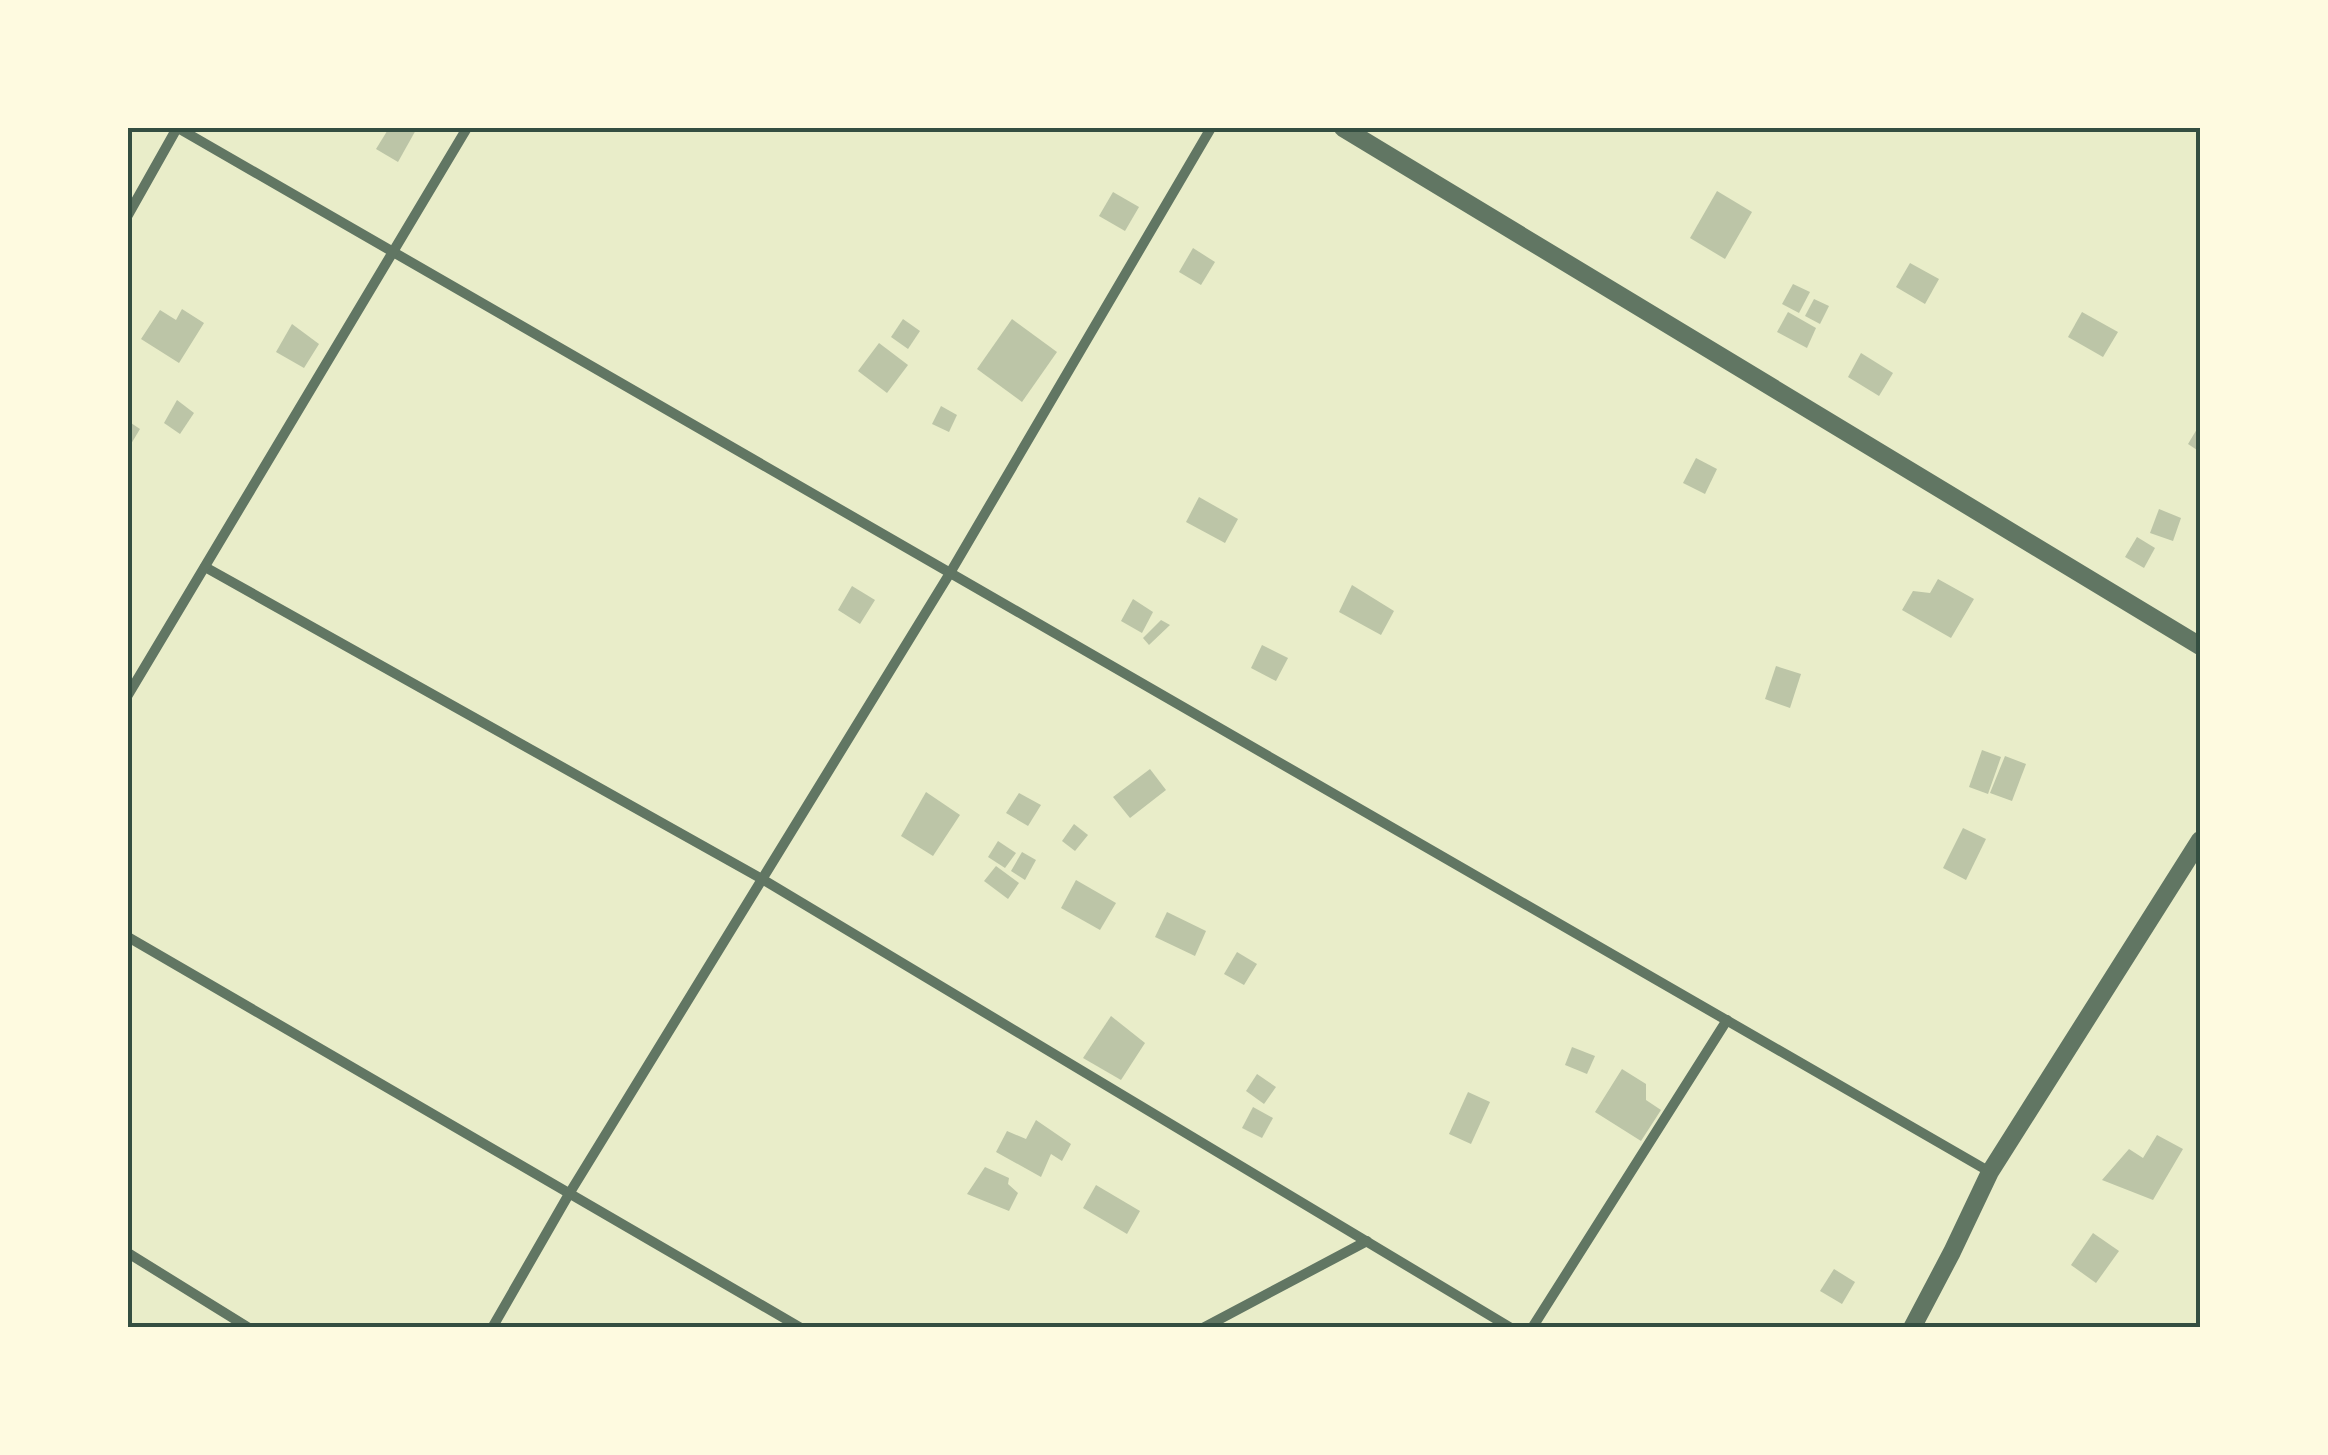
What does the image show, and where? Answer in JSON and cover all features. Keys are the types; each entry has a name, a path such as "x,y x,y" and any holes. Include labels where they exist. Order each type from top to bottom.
{"street":[{"path":"128,216 177,128 1990,1172"},
{"path":"128,695 467,128"},
{"path":"492,1328 950,574 1211,128"},
{"path":"1343,128 2200,646"},
{"path":"204,566 762,880 1511,1328"},
{"path":"1912,1328 1990,1172 2200,840"},
{"path":"128,937 801,1328"},
{"path":"1532,1328 1727,1020"},
{"path":"1203,1328 1367,1242"},
{"path":"128,1253 248,1328"}],"building":[{"path":"389,128 417,128 398,162 376,149"},
{"path":"1717,191 1752,212 1725,259 1690,238"},
{"path":"1113,192 1139,207 1125,231 1099,216"},
{"path":"1193,248 1215,262 1201,285 1179,272"},
{"path":"1910,263 1939,279 1925,304 1896,287"},
{"path":"1793,284 1810,292 1799,313 1782,304"},
{"path":"1814,299 1829,306 1820,324 1805,316"},
{"path":"182,309 204,323 179,363 141,339 160,310 176,320"},
{"path":"1788,312 1816,328 1807,348 1777,332"},
{"path":"2082,312 2118,332 2103,357 2068,337"},
{"path":"903,319 920,331 908,349 891,337"},
{"path":"1012,319 1057,352 1022,402 977,369"},
{"path":"292,324 319,344 304,368 276,352"},
{"path":"879,343 908,365 887,393 858,371"},
{"path":"1861,353 1893,373 1879,396 1848,377"},
{"path":"177,400 194,413 180,434 164,423"},
{"path":"941,406 957,415 949,432 932,424"},
{"path":"128,421 140,429 128,449"},
{"path":"2200,424 2200,452 2188,444"},
{"path":"1696,458 1717,469 1705,494 1683,483"},
{"path":"1199,497 1238,519 1225,543 1186,522"},
{"path":"2159,509 2181,518 2173,541 2150,533"},
{"path":"2137,537 2155,548 2144,568 2125,557"},
{"path":"1938,579 1974,599 1951,638 1902,610 1913,591 1930,593"},
{"path":"1352,585 1394,611 1381,635 1339,612"},
{"path":"852,586 875,600 860,624 838,610"},
{"path":"1133,599 1153,612 1142,633 1121,621"},
{"path":"1161,620 1170,625 1149,645 1143,638"},
{"path":"1262,645 1288,658 1276,681 1251,668"},
{"path":"1776,666 1801,674 1790,708 1765,699"},
{"path":"1982,750 2001,757 1988,794 1969,787"},
{"path":"2005,756 2026,764 2012,801 1990,793"},
{"path":"1150,769 1166,790 1130,818 1113,797"},
{"path":"926,792 960,815 933,856 901,836"},
{"path":"1019,793 1041,805 1028,826 1006,813"},
{"path":"1074,824 1088,835 1075,851 1062,841"},
{"path":"1963,828 1986,839 1966,880 1943,868"},
{"path":"998,841 1016,853 1005,868 988,857"},
{"path":"1022,852 1036,860 1025,880 1011,871"},
{"path":"996,866 1019,883 1008,899 984,881"},
{"path":"1076,880 1116,903 1100,930 1061,908"},
{"path":"1167,912 1206,931 1195,956 1155,937"},
{"path":"1237,952 1257,964 1244,985 1224,974"},
{"path":"1111,1016 1145,1043 1121,1080 1083,1058"},
{"path":"1572,1047 1595,1056 1587,1074 1565,1065"},
{"path":"1622,1069 1646,1084 1646,1100 1661,1110 1641,1141 1595,1112"},
{"path":"1257,1074 1276,1087 1264,1104 1246,1091"},
{"path":"1468,1092 1490,1102 1471,1144 1449,1134"},
{"path":"1253,1107 1273,1118 1262,1138 1242,1128"},
{"path":"1036,1120 1071,1144 1062,1161 1051,1154 1041,1177 996,1152 1007,1131 1026,1139"},
{"path":"2157,1135 2183,1149 2153,1200 2102,1180 2129,1149 2143,1158"},
{"path":"985,1167 1009,1178 1008,1184 1018,1193 1009,1211 967,1194"},
{"path":"1096,1185 1140,1211 1127,1234 1083,1208"},
{"path":"2093,1233 2119,1251 2096,1283 2071,1265"},
{"path":"1834,1269 1855,1282 1842,1304 1820,1291"}]}
